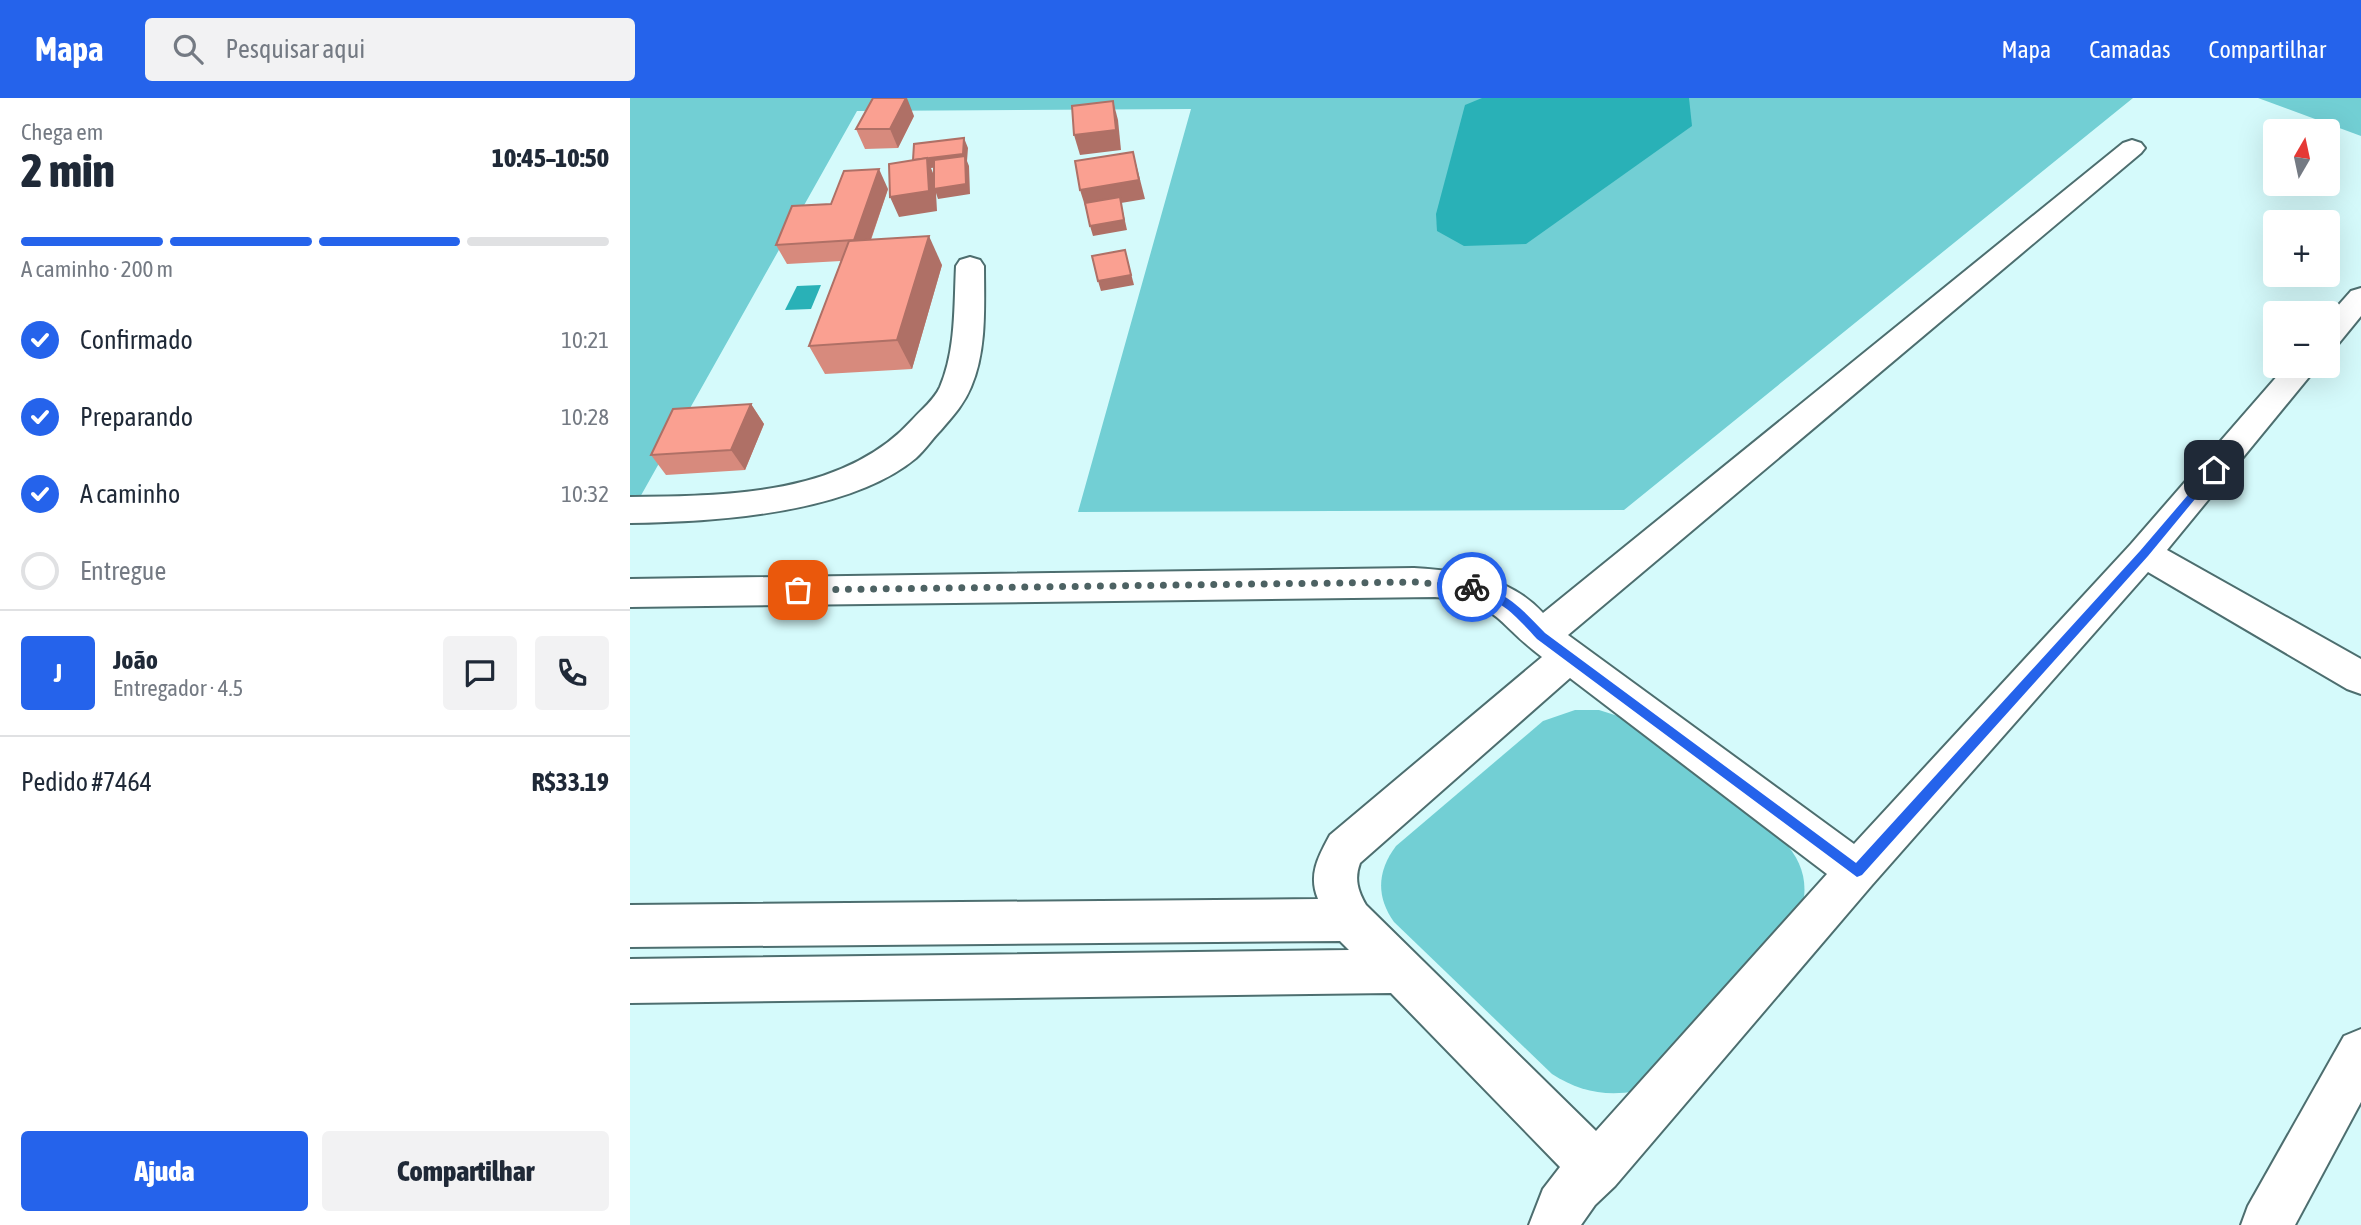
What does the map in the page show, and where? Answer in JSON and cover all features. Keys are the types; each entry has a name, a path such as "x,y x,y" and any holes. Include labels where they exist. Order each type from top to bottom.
{"street":[{"path":"1597,1168 1350,920 1335,890 1333,877 1336,864 1345,849 1555,646 2132,148"},
{"path":"630,510 739,506 816,490 846,480 902,451 948,401 958,377 965,350 970,266"},
{"path":"2340,322 2361,297"},
{"path":"1555,1225 1558,1212 1571,1191 1597,1168 1857,871 2144,554 2293,378"},
{"path":"2144,554 2361,678"},
{"path":"630,593 1414,582 1465,585 1494,594 1528,620 1555,646 1857,871"},
{"path":"630,926 1350,920"},
{"path":"630,981 1402,971"},
{"path":"2267,1225 2361,1053"}],"shaded area":[{"path":"630,98 2133,98 1624,510 1078,512 1191,109 857,111 630,515"},
{"path":"1482,98 1689,98 1692,126 1526,244 1464,246 1437,231 1436,214 1465,105"},
{"path":"2258,98 2361,98 2361,136 2340,128 2340,119 2315,119"},
{"path":"821,285 811,309 785,310 797,286"},
{"path":"1575,710 1599,710 1621,717 1783,840 1794,854 1803,877 1803,904 1636,1091 1625,1093 1592,1091 1572,1085 1552,1074 1394,922 1382,894 1382,874 1396,846 1543,721"}],"building":[{"path":"873,98 906,98 890,129 856,129"},
{"path":"1113,101 1116,130 1074,135 1072,106"},
{"path":"964,138 963,154 913,160 914,144"},
{"path":"1133,152 1139,180 1080,190 1075,161"},
{"path":"965,156 966,184 934,189 934,160"},
{"path":"927,158 929,191 890,197 889,164"},
{"path":"879,169 854,240 776,245 792,206 831,204 844,171"},
{"path":"1120,197 1124,220 1090,226 1085,203"},
{"path":"929,236 897,340 809,346 849,241"},
{"path":"1125,250 1131,275 1098,281 1092,256"},
{"path":"751,404 731,450 651,455 673,409"}],"way so far":[{"path":"798,590 1414,582 1472,587"}],"route":[{"path":"1472,587 1494,594 1513,606 1541,636 1857,871 2144,554 2214,470"}]}
